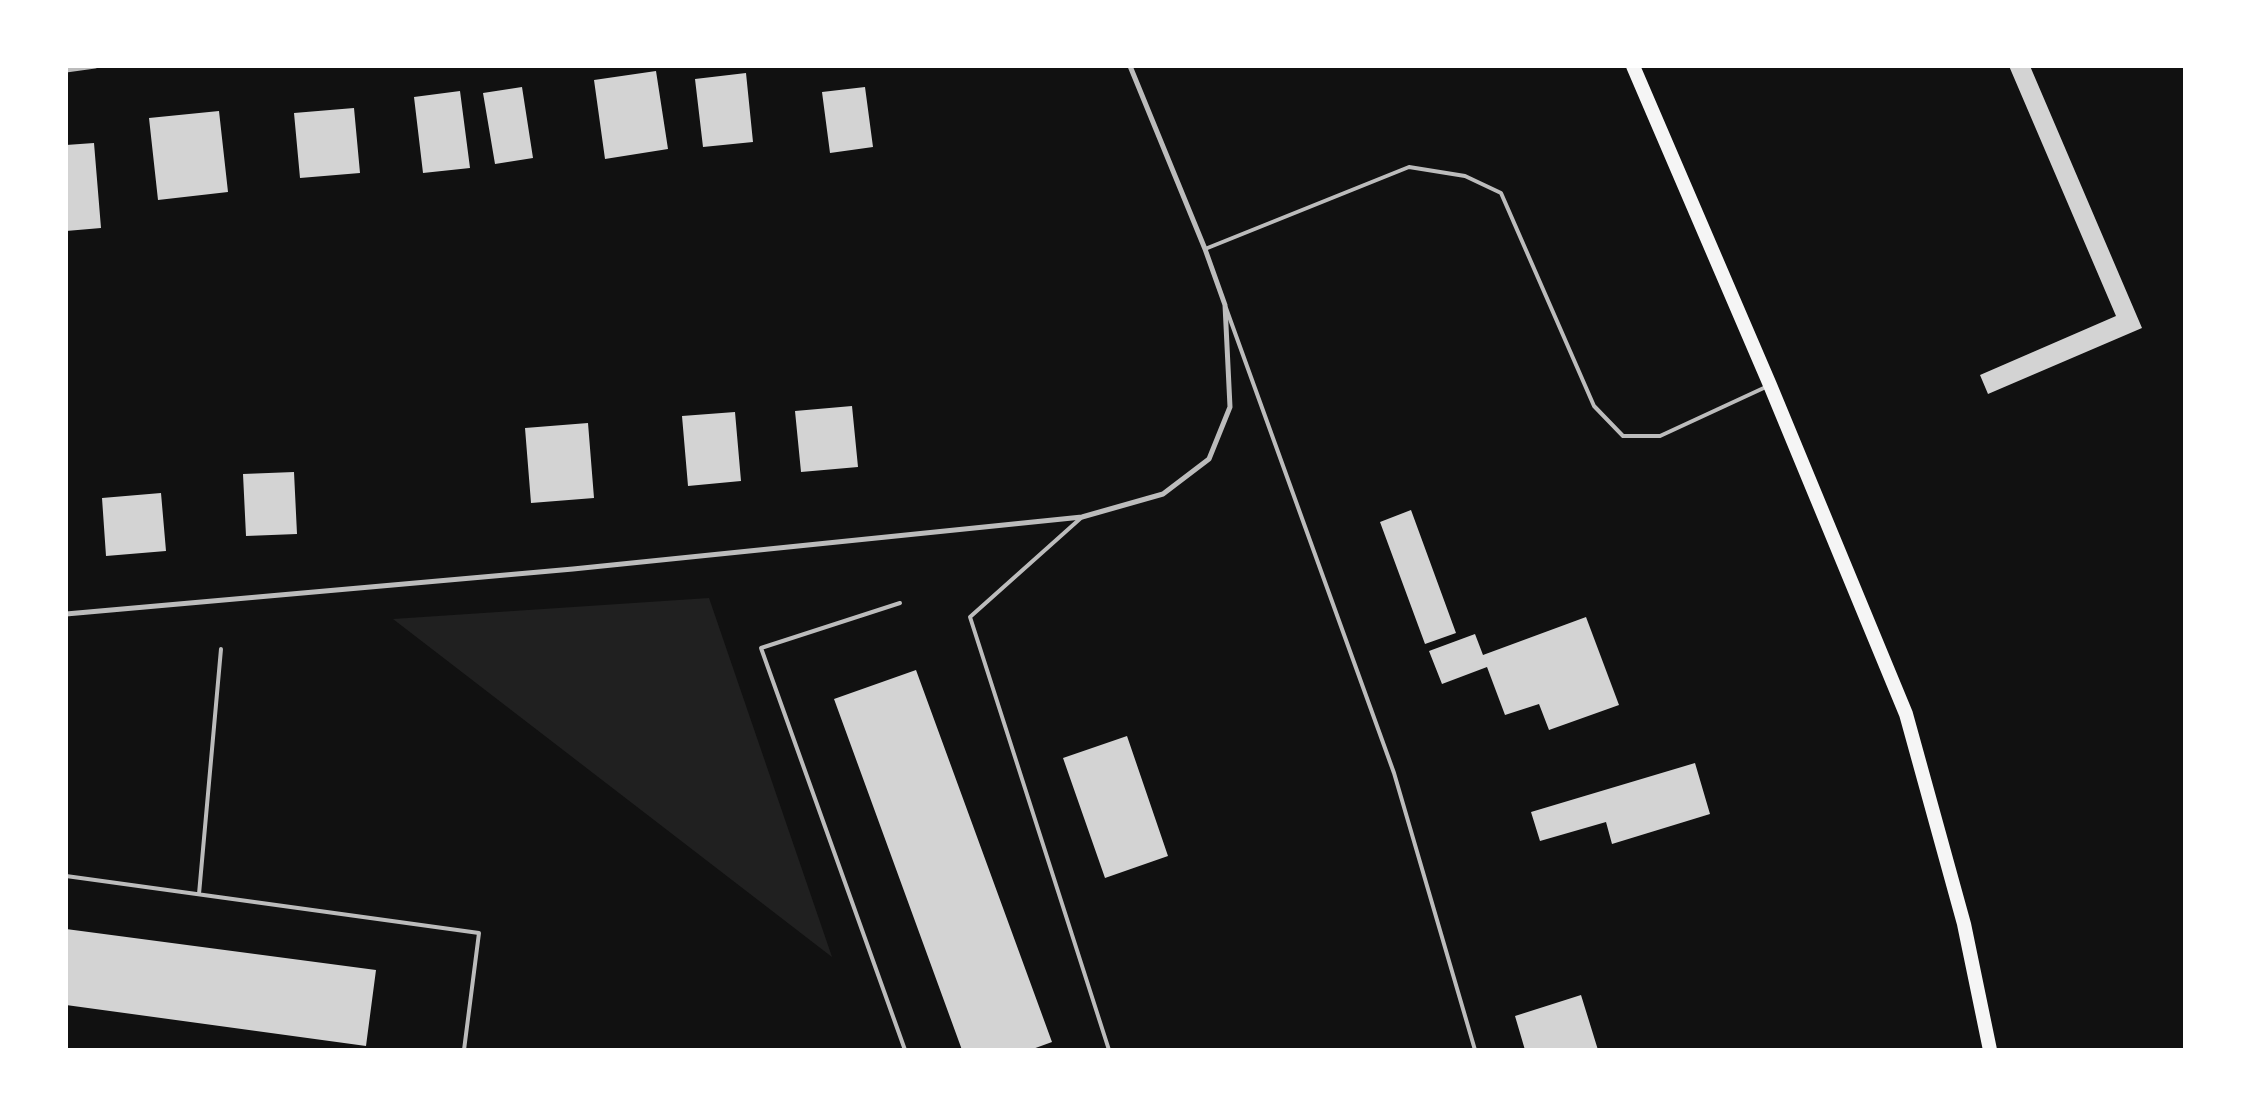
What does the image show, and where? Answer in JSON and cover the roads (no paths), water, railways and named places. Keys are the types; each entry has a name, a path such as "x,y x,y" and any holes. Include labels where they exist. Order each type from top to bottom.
{"highway":[{"path":"1634,66 1770,385 1906,714 1964,924 1990,1050"}],"street":[{"path":"66,70 95,66"},
{"path":"66,614 573,568 1082,517 1163,494 1209,459 1230,407 1225,306 1205,249 1130,66"}],"lane":[{"path":"1205,249 1409,167 1465,176 1501,193 1594,406 1623,436 1660,436 1770,385"},
{"path":"1225,306 1394,774 1475,1050"},
{"path":"1082,517 970,617 1109,1050"},
{"path":"900,603 761,648 905,1050"},
{"path":"199,894 221,649"},
{"path":"66,876 479,933 464,1050"}]}
